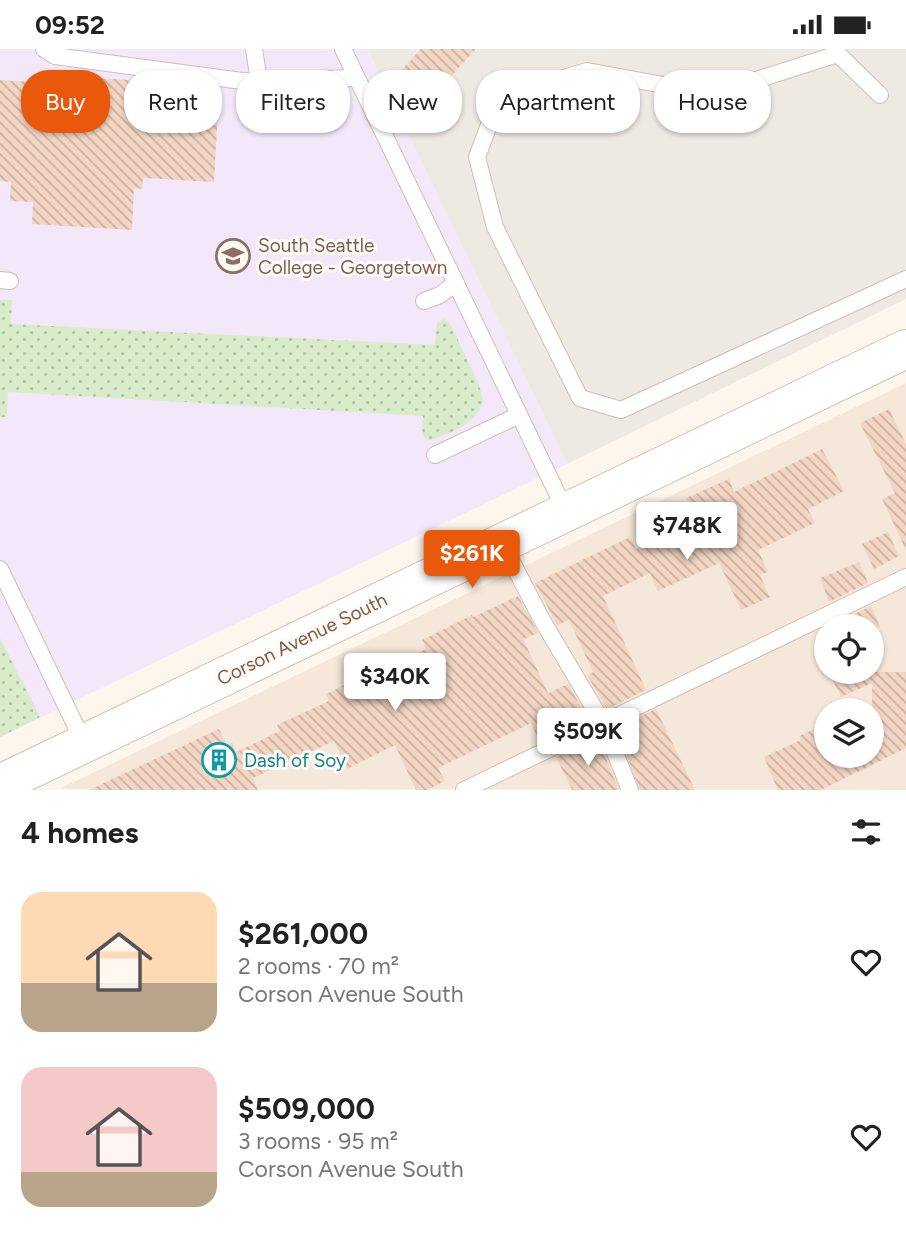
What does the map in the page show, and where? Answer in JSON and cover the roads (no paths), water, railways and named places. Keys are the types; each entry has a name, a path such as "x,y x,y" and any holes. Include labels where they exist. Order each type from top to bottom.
{"street":[{"name":"Corson Avenue South","path":"0,784 906,349"}],"lane":[{"path":"44,49 55,56 236,80"},
{"path":"254,49 257,70"},
{"path":"342,49 566,512"},
{"path":"880,95 837,52 712,94 587,71 531,88 492,117 477,157 495,227 580,398 621,410 906,279"},
{"path":"350,78 357,78"},
{"path":"424,301 440,295 456,283"},
{"path":"435,456 519,415"},
{"path":"502,543 542,620 603,723 630,790"},
{"path":"0,569 84,744"},
{"path":"464,790 906,577"}],"place":[{"name":"South Seattle College - Georgetown","path":"233,256"},
{"name":"Dash of Soy","path":"219,760"}]}
